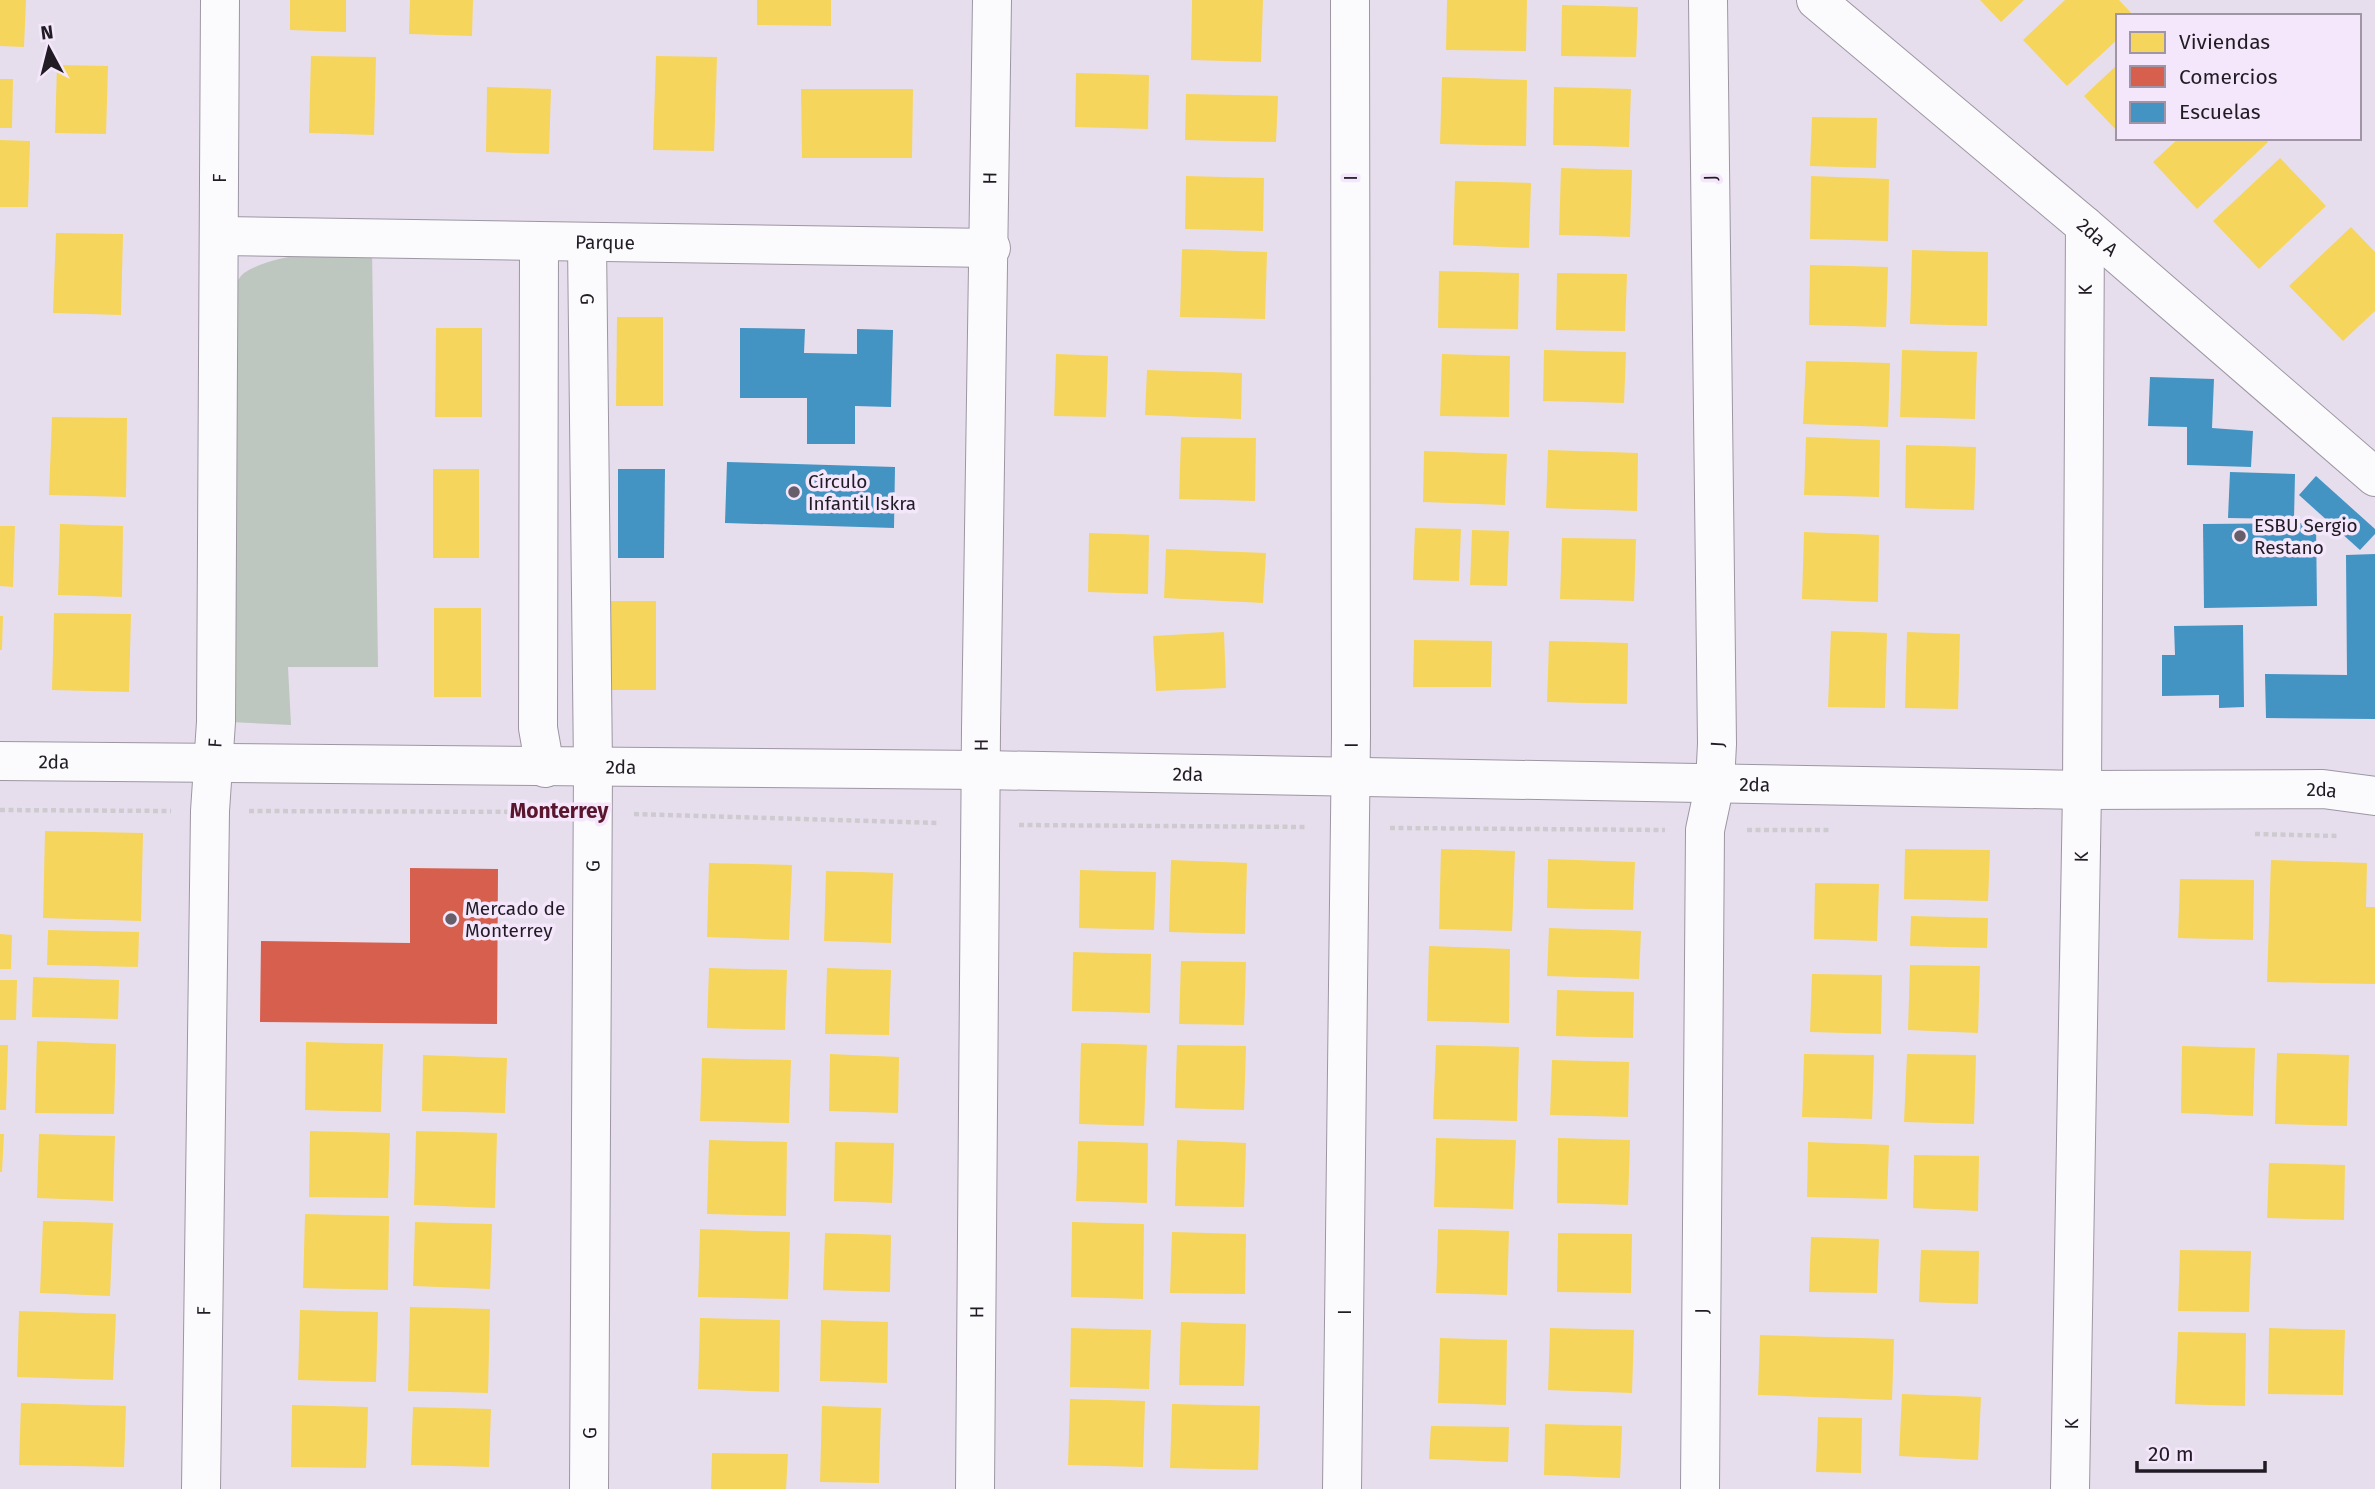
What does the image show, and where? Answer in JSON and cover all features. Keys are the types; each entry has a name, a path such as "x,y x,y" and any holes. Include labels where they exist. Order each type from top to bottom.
{"street":[{"name":"F","path":"201,1489 210,811 216,763 220,0"},
{"name":"H","path":"975,1489 992,0"},
{"name":"I","path":"1342,1489 1350,778 1350,0"},
{"name":"J","path":"1700,1489 1704,830 1715,783 1708,0"},
{"name":"2da A","path":"1816,0 2085,226 2375,477"},
{"name":"K","path":"2070,1489 2082,790 2085,226"},
{"name":"Parque","path":"220,236 990,248"},
{"path":"539,243 538,728 545,768"},
{"name":"G","path":"587,243 594,814 589,1489"},
{"name":"2da","path":"0,761 982,770 2082,790 2323,789 2375,796"}],"path":[{"path":"0,810 594,814 982,824 1349,828 1843,830"},
{"path":"2241,834 2348,836"}],"shaded area":[{"path":"372,248 378,667 288,667 291,725 230,722 226,306 241,276 257,266 306,254"}],"building: Viviendas":[{"path":"0,0 26,0 24,47 0,46"},
{"path":"290,0 346,0 346,32 290,30"},
{"path":"410,0 473,0 472,36 409,34"},
{"path":"757,0 831,0 831,26 757,25"},
{"path":"1192,0 1263,0 1261,62 1191,60"},
{"path":"1447,0 1527,0 1526,51 1446,50"},
{"path":"1980,0 2024,0 2001,22"},
{"path":"2065,0 2119,0 2132,14 2116,14 2116,41 2067,86 2023,40"},
{"path":"1562,5 1638,7 1636,57 1561,56"},
{"path":"311,56 376,57 374,135 309,133"},
{"path":"656,56 717,57 714,151 653,150"},
{"path":"57,65 108,66 106,134 55,133"},
{"path":"2116,66 2116,130 2084,96"},
{"path":"1076,73 1149,75 1148,129 1075,127"},
{"path":"1442,77 1527,80 1526,146 1440,144"},
{"path":"0,79 13,79 12,128 0,128"},
{"path":"487,87 551,89 549,154 486,152"},
{"path":"1554,87 1631,89 1629,147 1553,145"},
{"path":"801,89 913,89 912,158 802,158"},
{"path":"1186,94 1278,96 1276,142 1185,140"},
{"path":"1812,117 1877,118 1876,168 1810,166"},
{"path":"0,140 30,141 28,207 0,207"},
{"path":"2177,140 2268,142 2197,209 2153,162"},
{"path":"2280,158 2326,206 2259,269 2213,221"},
{"path":"1561,168 1632,170 1630,237 1559,235"},
{"path":"1186,176 1264,178 1263,231 1185,229"},
{"path":"1811,176 1889,179 1888,241 1810,239"},
{"path":"1455,181 1531,183 1529,248 1453,245"},
{"path":"2351,227 2375,252 2375,311 2343,341 2289,286"},
{"path":"56,233 123,234 121,315 53,313"},
{"path":"1182,249 1267,252 1265,319 1180,317"},
{"path":"1912,250 1988,252 1987,326 1910,324"},
{"path":"1810,265 1888,267 1886,327 1809,325"},
{"path":"1439,271 1519,273 1518,329 1438,328"},
{"path":"1557,273 1627,274 1625,331 1556,330"},
{"path":"617,317 663,317 663,406 616,406"},
{"path":"436,328 482,328 482,417 435,417"},
{"path":"1544,350 1626,352 1624,403 1543,401"},
{"path":"1902,350 1977,352 1975,419 1900,417"},
{"path":"1056,354 1108,356 1106,417 1054,416"},
{"path":"1442,354 1510,356 1509,417 1440,416"},
{"path":"1806,361 1890,363 1888,427 1803,424"},
{"path":"1147,370 1242,373 1241,419 1145,415"},
{"path":"52,417 127,418 126,497 49,495"},
{"path":"1181,437 1256,438 1255,501 1179,499"},
{"path":"1806,437 1880,440 1879,497 1804,495"},
{"path":"1906,445 1976,447 1974,510 1905,508"},
{"path":"1548,450 1638,453 1637,511 1546,508"},
{"path":"1424,451 1507,454 1505,505 1423,502"},
{"path":"433,469 479,469 479,558 433,558"},
{"path":"60,524 123,526 122,597 58,595"},
{"path":"0,526 15,526 13,587 0,586"},
{"path":"1415,528 1461,529 1459,581 1413,580"},
{"path":"1472,530 1509,531 1507,586 1470,585"},
{"path":"1804,532 1879,535 1878,602 1802,599"},
{"path":"1089,533 1149,535 1148,594 1088,592"},
{"path":"1562,538 1636,539 1634,601 1560,599"},
{"path":"1166,549 1266,553 1263,603 1164,598"},
{"path":"609,601 656,601 656,690 609,690"},
{"path":"434,608 481,608 481,697 434,697"},
{"path":"54,613 131,614 129,692 52,690"},
{"path":"0,616 3,616 2,650 0,650"},
{"path":"1831,631 1887,633 1885,708 1828,707"},
{"path":"1224,632 1226,688 1156,691 1153,636"},
{"path":"1907,632 1960,634 1958,709 1905,708"},
{"path":"1414,640 1492,641 1491,687 1413,687"},
{"path":"1549,641 1628,643 1627,704 1547,702"},
{"path":"45,831 143,833 141,921 43,918"},
{"path":"1441,849 1515,851 1512,931 1439,929"},
{"path":"1905,849 1990,850 1988,901 1904,899"},
{"path":"1548,859 1635,862 1633,910 1547,908"},
{"path":"1171,860 1247,863 1245,934 1169,932"},
{"path":"2271,860 2367,863 2366,907 2375,907 2375,984 2267,982"},
{"path":"709,863 792,865 789,940 707,937"},
{"path":"1080,870 1156,872 1154,930 1079,928"},
{"path":"826,871 893,873 891,943 824,941"},
{"path":"2180,879 2254,880 2253,940 2178,938"},
{"path":"1815,883 1879,884 1877,941 1814,939"},
{"path":"1911,916 1988,918 1987,948 1910,946"},
{"path":"1549,928 1641,931 1639,979 1547,976"},
{"path":"48,930 139,932 138,967 47,965"},
{"path":"0,934 12,935 11,969 0,969"},
{"path":"1429,946 1510,949 1509,1023 1427,1021"},
{"path":"1073,952 1151,954 1150,1013 1072,1011"},
{"path":"1181,961 1246,962 1244,1025 1179,1024"},
{"path":"1910,965 1980,966 1978,1033 1908,1030"},
{"path":"709,968 787,970 785,1030 707,1028"},
{"path":"827,968 891,970 889,1035 825,1034"},
{"path":"1812,974 1882,975 1881,1034 1810,1032"},
{"path":"33,977 119,980 118,1019 32,1017"},
{"path":"0,980 17,980 16,1020 0,1020"},
{"path":"1557,990 1634,992 1633,1038 1556,1036"},
{"path":"37,1041 116,1044 114,1114 35,1113"},
{"path":"306,1042 383,1044 381,1112 305,1110"},
{"path":"1081,1043 1147,1045 1144,1126 1079,1124"},
{"path":"0,1045 8,1045 6,1110 0,1110"},
{"path":"1177,1045 1246,1046 1244,1110 1175,1108"},
{"path":"1436,1045 1519,1047 1517,1121 1433,1119"},
{"path":"2182,1046 2255,1048 2253,1116 2181,1113"},
{"path":"2277,1053 2349,1055 2347,1126 2275,1124"},
{"path":"830,1054 899,1057 898,1113 829,1111"},
{"path":"1804,1054 1874,1055 1872,1119 1802,1117"},
{"path":"1907,1054 1976,1055 1974,1124 1904,1122"},
{"path":"423,1055 507,1058 505,1113 422,1111"},
{"path":"702,1058 791,1060 789,1123 700,1121"},
{"path":"1552,1060 1629,1062 1628,1117 1550,1115"},
{"path":"310,1131 390,1133 388,1198 309,1197"},
{"path":"416,1131 497,1133 495,1208 414,1205"},
{"path":"0,1134 4,1134 2,1172 0,1172"},
{"path":"39,1134 115,1136 113,1201 37,1198"},
{"path":"1436,1138 1516,1140 1513,1209 1434,1207"},
{"path":"1558,1138 1630,1140 1628,1205 1557,1203"},
{"path":"709,1140 787,1142 786,1216 707,1214"},
{"path":"1177,1140 1246,1143 1244,1207 1175,1206"},
{"path":"1078,1141 1148,1143 1147,1203 1076,1201"},
{"path":"835,1142 894,1143 892,1203 834,1201"},
{"path":"1808,1142 1889,1145 1887,1199 1807,1197"},
{"path":"1914,1155 1979,1156 1978,1211 1913,1208"},
{"path":"2269,1163 2345,1165 2344,1220 2267,1218"},
{"path":"305,1214 389,1216 388,1290 303,1288"},
{"path":"43,1221 113,1223 110,1296 40,1293"},
{"path":"415,1222 492,1224 490,1289 413,1286"},
{"path":"1072,1222 1144,1224 1143,1299 1071,1297"},
{"path":"700,1229 790,1232 788,1299 698,1297"},
{"path":"1438,1229 1509,1231 1507,1295 1436,1293"},
{"path":"1172,1232 1246,1234 1245,1294 1170,1293"},
{"path":"825,1233 891,1235 890,1292 823,1290"},
{"path":"1558,1233 1632,1234 1631,1293 1557,1292"},
{"path":"1811,1237 1879,1239 1877,1293 1809,1292"},
{"path":"1921,1250 1979,1251 1978,1304 1919,1302"},
{"path":"2180,1250 2251,1251 2249,1312 2178,1311"},
{"path":"410,1307 490,1309 488,1393 408,1391"},
{"path":"300,1310 378,1312 376,1382 298,1380"},
{"path":"19,1311 116,1314 113,1380 17,1377"},
{"path":"700,1318 780,1320 779,1392 698,1389"},
{"path":"821,1320 888,1322 887,1383 820,1381"},
{"path":"1181,1322 1246,1324 1244,1386 1179,1385"},
{"path":"1071,1328 1151,1330 1149,1389 1070,1387"},
{"path":"1550,1328 1634,1330 1632,1393 1548,1390"},
{"path":"2269,1328 2345,1330 2343,1395 2268,1394"},
{"path":"2178,1332 2246,1333 2245,1406 2175,1404"},
{"path":"1760,1335 1894,1339 1892,1400 1758,1395"},
{"path":"1440,1338 1507,1340 1506,1405 1438,1403"},
{"path":"1902,1394 1981,1397 1978,1460 1899,1456"},
{"path":"1070,1399 1145,1401 1143,1467 1068,1465"},
{"path":"21,1403 126,1406 124,1467 19,1465"},
{"path":"1172,1404 1260,1406 1258,1470 1170,1468"},
{"path":"292,1405 368,1407 366,1468 291,1467"},
{"path":"822,1406 881,1408 879,1483 820,1482"},
{"path":"413,1407 491,1409 489,1467 411,1465"},
{"path":"1818,1417 1862,1418 1861,1473 1816,1472"},
{"path":"1545,1424 1622,1426 1620,1478 1544,1475"},
{"path":"1431,1426 1509,1427 1508,1462 1429,1459"},
{"path":"712,1453 788,1454 786,1489 711,1489"}],"building: Comercios":[{"path":"410,868 498,869 497,1024 260,1022 261,941 410,943"}],"building: Escuelas":[{"path":"740,328 805,329 804,353 857,354 857,329 893,330 891,407 855,406 855,444 807,444 807,398 740,398"},
{"path":"2150,377 2214,379 2212,428 2253,431 2251,467 2187,465 2187,427 2148,426"},
{"path":"727,462 895,467 894,528 725,523"},
{"path":"618,469 665,469 664,558 618,558"},
{"path":"2230,472 2295,474 2294,519 2228,518"},
{"path":"2316,476 2375,529 2375,534 2360,550 2299,495"},
{"path":"2316,523 2317,606 2204,608 2203,524"},
{"path":"2375,554 2375,719 2266,718 2265,674 2347,675 2346,555"},
{"path":"2243,625 2244,707 2219,708 2219,695 2162,696 2162,655 2175,655 2174,626"}],"place":[{"name":"Círculo Infantil Iskra","path":"794,492"},
{"name":"ESBU Sergio Restano","path":"2240,536"},
{"name":"Mercado de Monterrey","path":"451,919"}],"district":[{"name":"Monterrey","path":"559,811"}]}
